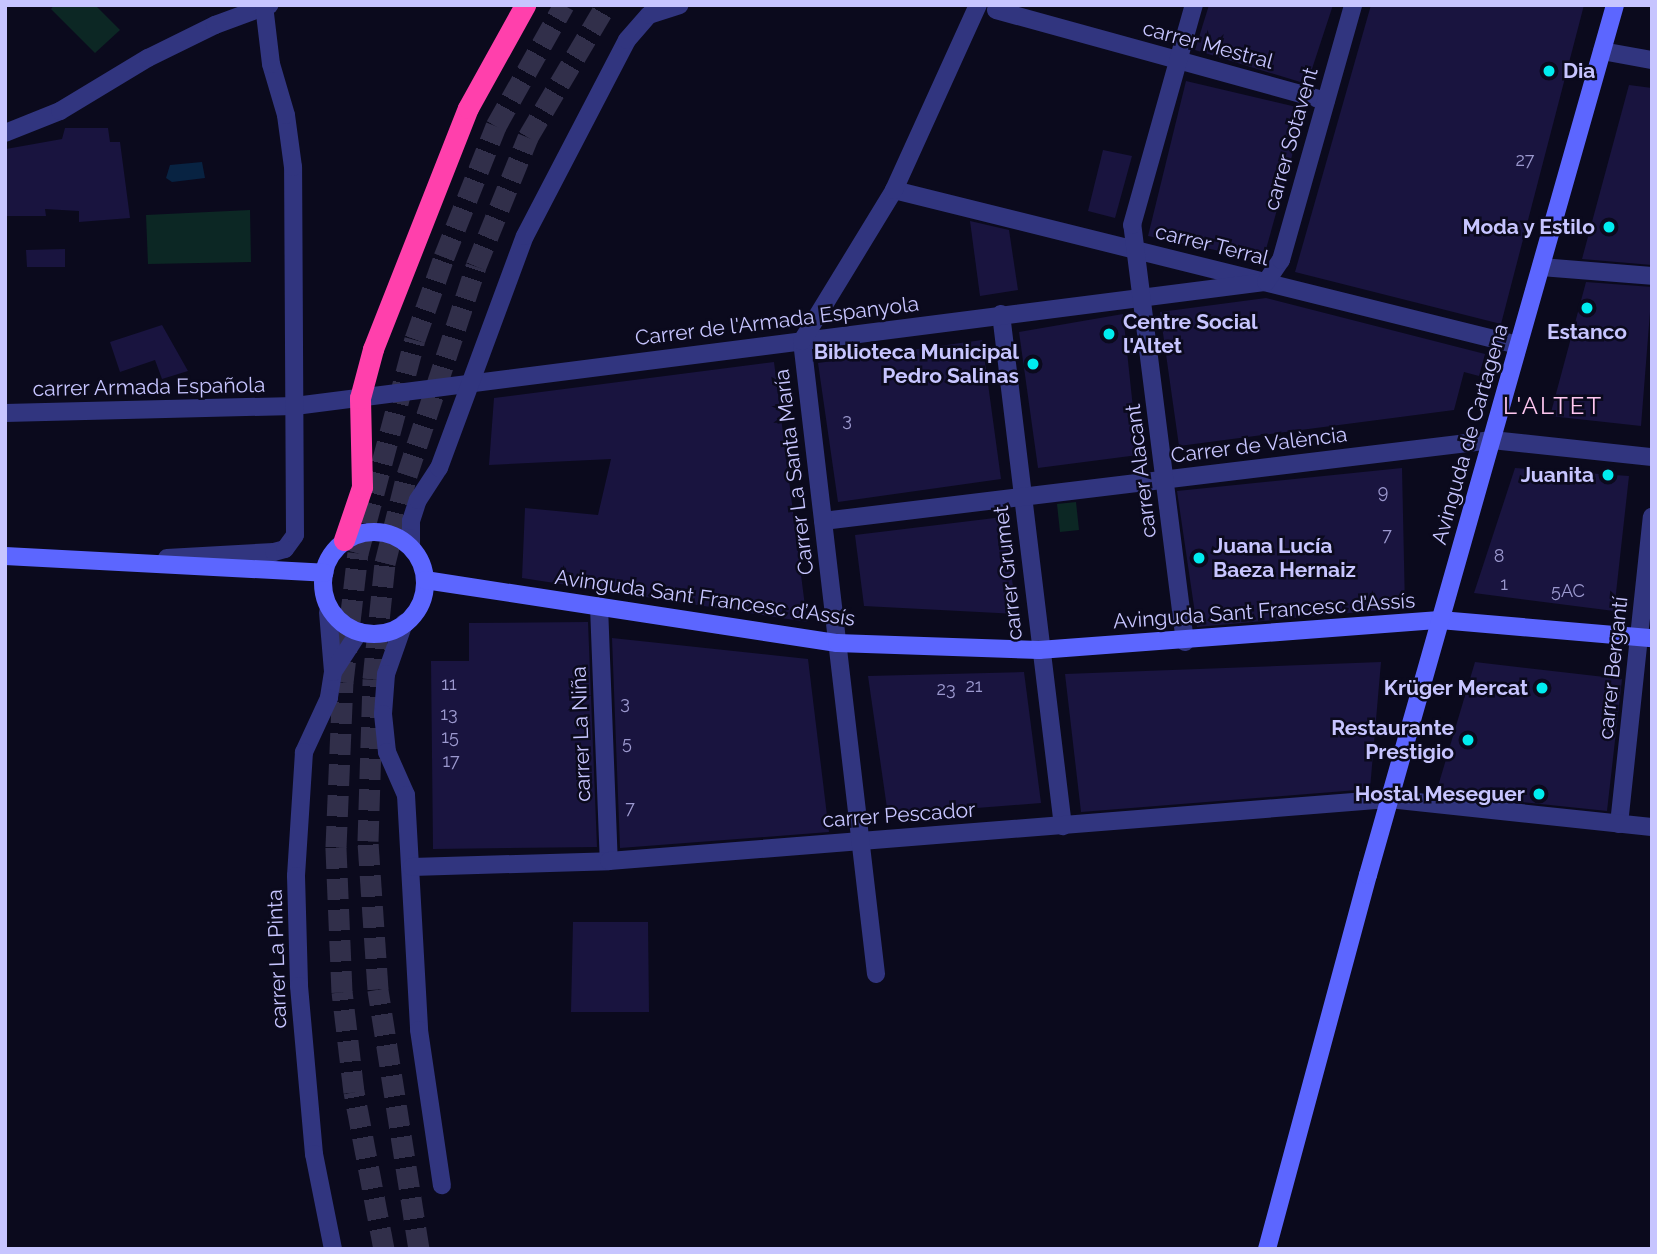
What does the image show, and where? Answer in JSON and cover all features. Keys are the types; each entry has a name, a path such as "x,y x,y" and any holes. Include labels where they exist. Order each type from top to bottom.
{"highway":[{"path":"344,540 362,487 360,398 373,349 428,201 468,108 525,5"}],"main road":[{"name":"Avinguda de Cartagena","path":"1267,1249 1367,875 1615,5"},
{"path":"370,532 392,536 411,547 425,580 419,607 404,623 389,632 359,632 338,623 328,612 323,590 326,573 344,540 370,532"},
{"path":"5,556 326,573"},
{"name":"Avinguda Sant Francesc d’Assís","path":"425,580 837,643 1039,650 1185,642 1440,620 1645,637"}],"street":[{"path":"411,547 411,521 418,500 439,468 467,384 525,236 627,40 649,15 679,5"},
{"path":"802,341 894,190 978,5"},
{"name":"carrer Alacant","path":"1185,642 1132,225 1194,5"},
{"name":"carrer Sotavent","path":"1266,282 1281,260 1353,5"},
{"path":"5,133 61,111 159,52 266,6 293,167 295,535 285,549 125,562"},
{"name":"carrer Mestral","path":"996,10 1326,101"},
{"path":"1602,51 1652,60"},
{"name":"carrer Terral","path":"894,190 1518,345"},
{"path":"1541,267 1652,276"},
{"name":"Carrer de l'Armada Espanyola","path":"295,406 1266,282"},
{"name":"carrer Grumet","path":"1001,314 1039,650 1063,826"},
{"name":"Carrer La Santa María","path":"802,341 876,974"},
{"name":"carrer Armada Española","path":"5,413 295,406"},
{"name":"Carrer de València","path":"823,521 1492,440 1652,457"},
{"name":"carrer Bergantí","path":"1619,824 1645,637 1652,517"},
{"name":"carrer La Niña","path":"599,606 609,861"},
{"name":"carrer La Pinta","path":"328,612 333,672 329,698 304,752 296,876 299,986 313,1141 333,1249"},
{"path":"404,623 386,674 383,713 387,752 406,795 412,867 411,933 419,1030 442,1185"},
{"name":"carrer La Pinta","path":"333,672 359,632"},
{"name":"carrer Pescador","path":"412,867 609,861 1389,799 1652,827"}],"green space":[{"path":"54,5 95,5 120,30 95,53 51,9"},
{"path":"250,210 251,262 148,264 146,215"},
{"path":"1076,502 1079,530 1060,532 1057,504"}],"water":[{"path":"202,162 205,178 172,182 166,178 170,165"}],"building":[{"path":"1209,5 1333,5 1307,84 1195,50"},
{"path":"1371,5 1584,5 1501,324 1295,272"},
{"path":"1186,81 1305,109 1263,260 1148,236"},
{"path":"1629,85 1652,88 1652,265 1582,259"},
{"path":"65,128 108,128 110,142 120,142 130,218 79,222 79,211 45,209 46,216 5,216 6,149 62,139"},
{"path":"1103,150 1132,156 1115,218 1088,211"},
{"path":"970,221 1009,230 1018,290 980,296"},
{"path":"65,249 65,267 27,267 26,250"},
{"path":"1586,282 1652,287 1641,426 1550,416"},
{"path":"1266,298 1485,354 1479,376 1464,372 1454,410 1179,446 1160,312"},
{"path":"1123,314 1138,455 1038,468 1019,332"},
{"path":"162,325 188,371 162,379 155,360 120,372 110,342"},
{"path":"982,340 1001,479 838,502 818,363"},
{"path":"774,362 807,622 522,578 525,508 598,515 611,459 489,465 494,398"},
{"path":"1402,468 1405,608 1197,627 1177,491"},
{"path":"1515,468 1629,476 1614,611 1474,593"},
{"path":"1003,517 1017,614 864,606 855,535"},
{"path":"588,622 597,847 433,849 431,661 469,661 469,623"},
{"path":"612,638 808,659 829,832 620,848"},
{"path":"1381,662 1370,789 1081,812 1065,674"},
{"path":"1475,662 1622,679 1607,811 1436,793"},
{"path":"1024,672 1041,803 888,815 868,676"},
{"path":"573,922 648,922 649,1012 571,1012"}],"tunnel":[{"path":"384,1249 354,1092 342,992 336,847 343,682 358,553 415,339 444,257 496,126 564,5"},
{"path":"419,1249 378,989 368,841 373,679 385,563 407,475 476,266 528,137 606,5"}],"place":[{"name":"Dia","path":"1549,71"},
{"name":"Moda y Estilo","path":"1609,227"},
{"name":"Estanco","path":"1587,308"},
{"name":"Centre Social l'Altet","path":"1109,334"},
{"name":"Biblioteca Municipal Pedro Salinas","path":"1033,364"},
{"name":"Juanita","path":"1608,475"},
{"name":"Juana Lucía Baeza Hernaiz","path":"1199,558"},
{"name":"Krüger Mercat","path":"1542,688"},
{"name":"Restaurante Prestigio","path":"1468,740"},
{"name":"Hostal Meseguer","path":"1539,794"}],"district":[{"name":"L'ALTET","path":"1553,406"}]}
